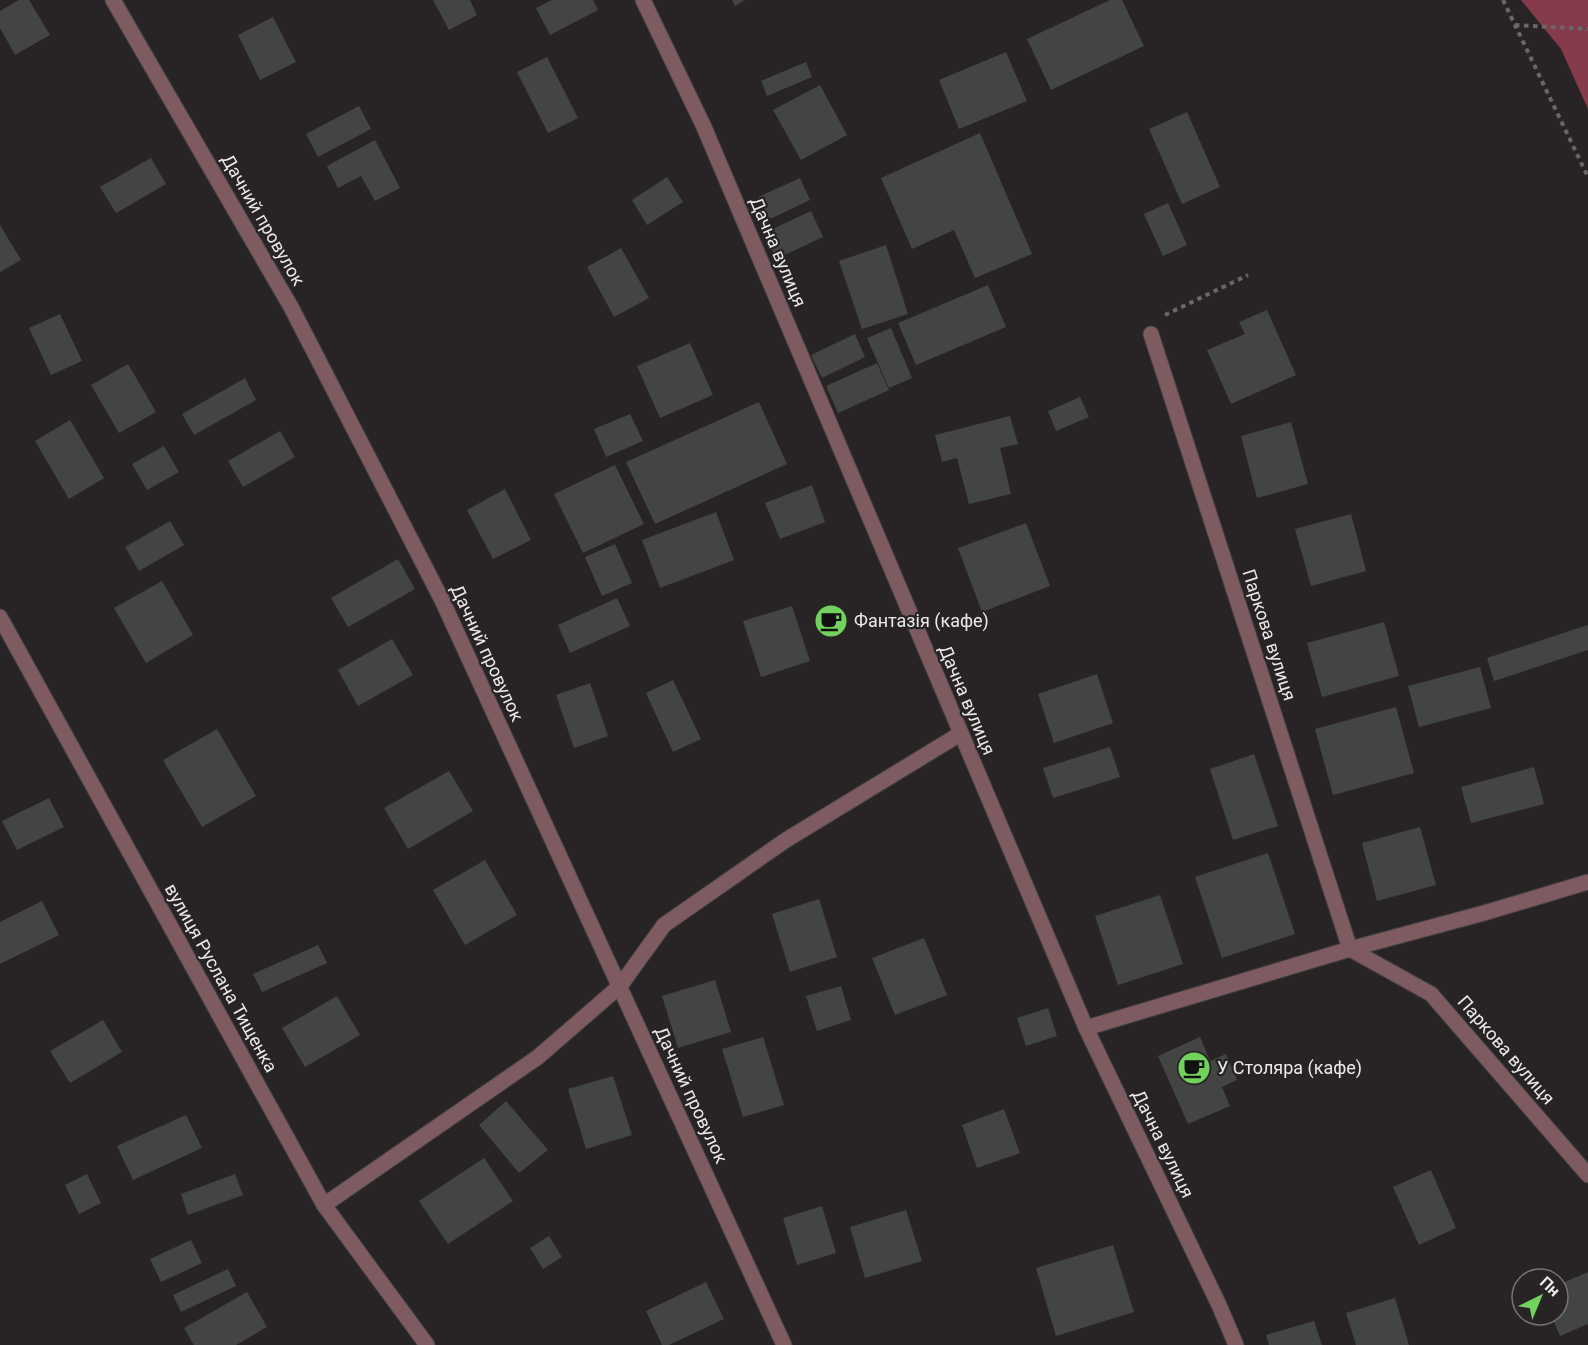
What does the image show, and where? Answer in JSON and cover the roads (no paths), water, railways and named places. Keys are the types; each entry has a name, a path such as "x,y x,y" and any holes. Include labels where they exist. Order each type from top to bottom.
{"street":[{"name":"Дачний провулок","path":"113,0 297,318 442,600 784,1345"},
{"name":"Дачна вулиця","path":"643,0 704,127 1086,1028 1236,1345"},
{"name":"Паркова вулиця","path":"1151,334 1350,949 1431,994 1588,1175"},
{"name":"вулиця Руслана Тищенка","path":"0,617 324,1205 427,1345"},
{"path":"324,1205 538,1056 620,986 664,925 786,840 960,734"},
{"path":"1086,1028 1350,949 1588,882"}],"place":[{"name":"Фантазія (кафе)","path":"831,621"},
{"name":"У Столяра (кафе)","path":"1194,1068"}]}
